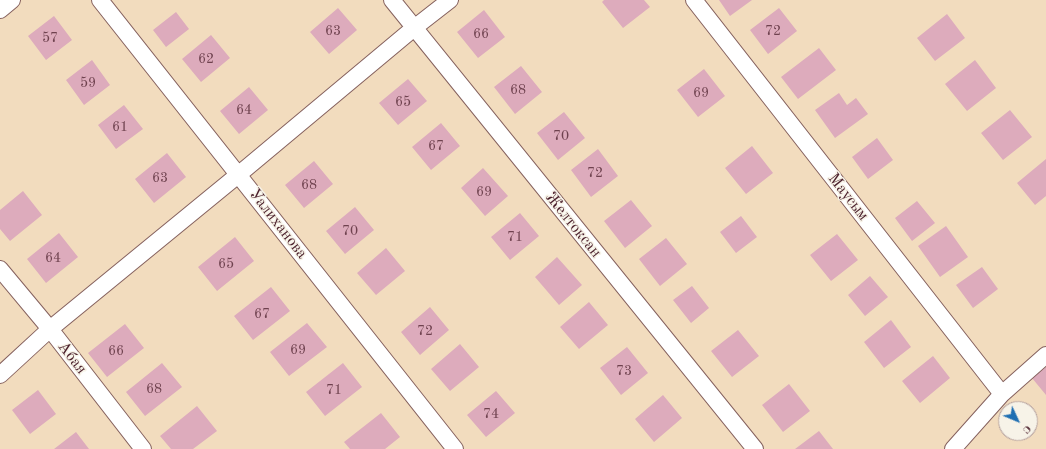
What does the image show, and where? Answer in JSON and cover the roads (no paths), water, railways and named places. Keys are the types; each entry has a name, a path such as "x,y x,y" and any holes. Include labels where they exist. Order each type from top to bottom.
{"street":[{"path":"0,10 12,0"},
{"name":"Уалиханова","path":"100,0 455,449"},
{"name":"Желтоксан","path":"392,0 755,449"},
{"path":"0,375 50,329 414,28 450,0"},
{"name":"Маусым","path":"694,0 1002,394"},
{"name":"Абая","path":"0,269 50,329 143,449"},
{"path":"953,449 1002,394 1046,355"}]}
